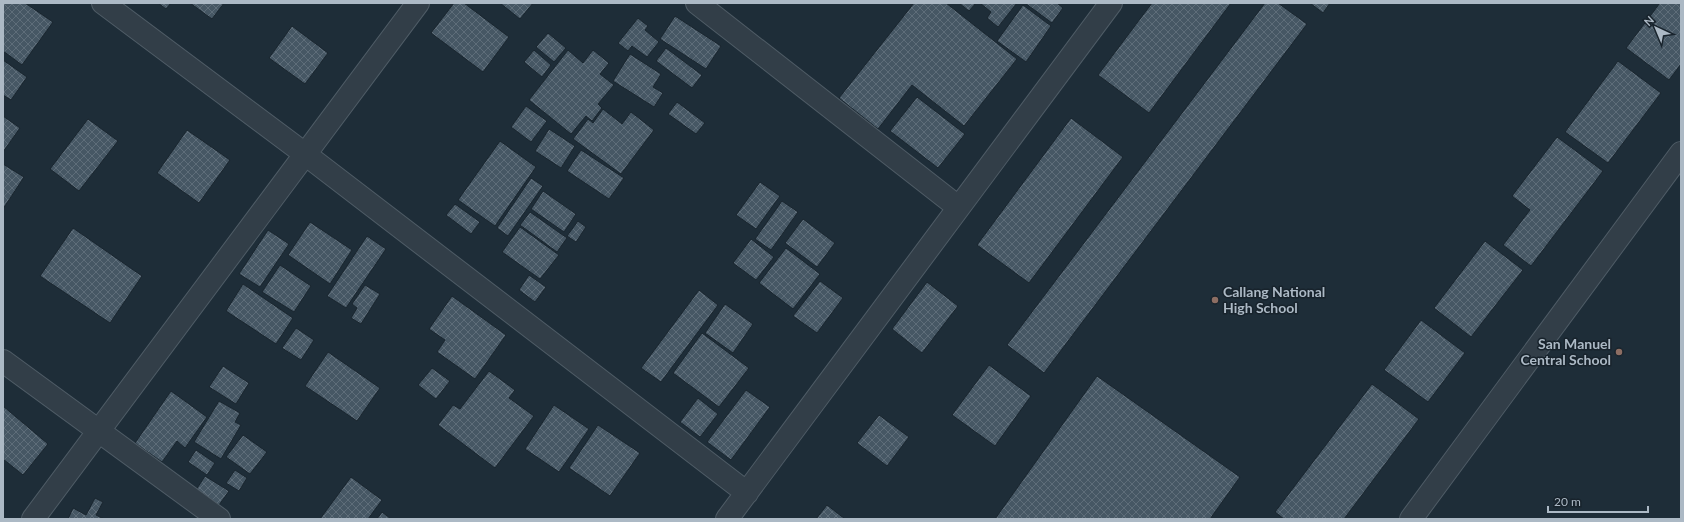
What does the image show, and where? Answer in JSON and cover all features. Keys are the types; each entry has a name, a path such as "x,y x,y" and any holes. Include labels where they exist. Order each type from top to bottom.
{"street":[{"path":"103,3 305,154 747,493"},
{"path":"33,519 418,3"},
{"path":"697,3 958,207"},
{"path":"727,519 1111,3"},
{"path":"1411,519 1681,153"},
{"path":"3,361 99,429 219,519"}],"building":[{"path":"3,3 25,3 53,22 22,65 3,51"},
{"path":"158,3 171,3 166,9"},
{"path":"190,3 224,3 212,19"},
{"path":"454,3 464,3 509,37 483,72 431,33"},
{"path":"500,3 533,3 520,19"},
{"path":"914,3 946,3 1017,59 964,126 912,85 878,129 839,98"},
{"path":"959,3 976,3 969,11"},
{"path":"980,3 1017,3 998,27 987,18 991,12"},
{"path":"1025,3 1057,3 1063,8 1052,23"},
{"path":"1152,3 1231,3 1149,113 1098,75"},
{"path":"1265,3 1278,3 1307,24 1044,373 1007,345"},
{"path":"1310,3 1330,3 1323,13"},
{"path":"1660,3 1681,3 1681,64 1669,80 1626,48"},
{"path":"1023,5 1051,26 1026,62 997,41"},
{"path":"675,16 721,46 706,69 660,39"},
{"path":"638,18 648,26 645,30 659,42 647,57 632,46 628,51 618,43"},
{"path":"292,26 328,53 305,84 269,58"},
{"path":"548,33 566,48 554,62 536,47"},
{"path":"666,48 702,75 692,88 656,61"},
{"path":"534,50 551,65 542,77 524,62"},
{"path":"568,50 583,63 593,50 609,63 600,74 614,85 598,104 602,108 592,121 586,116 571,134 529,100"},
{"path":"630,54 661,74 653,87 663,93 654,107 613,81"},
{"path":"3,60 27,77 11,100 3,95"},
{"path":"1618,61 1661,93 1608,163 1565,132"},
{"path":"917,97 965,134 938,168 890,131"},
{"path":"677,102 705,123 696,134 668,114"},
{"path":"526,106 547,121 531,142 511,127"},
{"path":"603,109 622,124 631,112 654,130 621,174 573,139 588,119 593,123"},
{"path":"3,116 20,128 3,152"},
{"path":"1071,118 1123,157 1029,283 977,245"},
{"path":"88,119 118,141 79,191 50,169"},
{"path":"549,129 575,146 561,168 535,151"},
{"path":"187,130 230,160 199,203 157,173"},
{"path":"1557,137 1603,171 1531,266 1503,245 1530,210 1512,196"},
{"path":"500,141 536,167 495,226 458,200"},
{"path":"581,150 624,178 609,199 567,171"},
{"path":"3,164 24,177 3,209"},
{"path":"531,178 543,186 508,236 497,228"},
{"path":"760,182 780,196 756,229 736,215"},
{"path":"543,191 576,214 564,232 531,209"},
{"path":"782,201 798,212 771,250 755,239"},
{"path":"455,204 480,222 471,234 446,215"},
{"path":"530,212 567,238 557,252 520,225"},
{"path":"803,219 835,243 817,267 785,243"},
{"path":"578,221 586,227 576,242 567,236"},
{"path":"310,222 352,250 330,284 288,255"},
{"path":"520,227 559,255 540,279 502,252"},
{"path":"73,228 142,276 110,323 40,276"},
{"path":"268,230 289,244 260,287 239,274"},
{"path":"367,236 386,249 346,308 327,296"},
{"path":"751,239 774,257 756,280 733,263"},
{"path":"1485,241 1523,270 1471,337 1434,308"},
{"path":"786,248 820,274 793,309 759,283"},
{"path":"280,265 311,286 294,312 262,292"},
{"path":"529,275 546,287 535,302 519,290"},
{"path":"820,281 843,298 817,333 793,316"},
{"path":"927,282 958,306 922,353 892,329"},
{"path":"243,284 293,318 276,344 226,311"},
{"path":"365,285 380,294 361,324 351,318 357,308 352,304"},
{"path":"699,290 718,305 661,382 641,368"},
{"path":"452,296 506,335 475,379 437,352 445,340 429,329"},
{"path":"725,304 753,324 733,353 705,333"},
{"path":"1421,320 1465,353 1428,402 1384,370"},
{"path":"296,328 314,340 301,360 282,348"},
{"path":"702,333 749,368 719,407 673,373"},
{"path":"328,352 380,388 357,421 305,386"},
{"path":"989,365 1031,396 995,446 952,415"},
{"path":"223,366 249,383 236,404 209,387"},
{"path":"432,368 450,381 436,399 418,385"},
{"path":"489,371 515,390 509,398 534,416 495,468 438,425 453,405 460,409"},
{"path":"1097,376 1240,477 1210,519 995,519"},
{"path":"1372,384 1419,419 1344,519 1284,519 1275,512"},
{"path":"746,390 770,407 731,460 707,442"},
{"path":"171,391 207,417 185,448 177,441 162,462 135,443"},
{"path":"698,398 718,414 700,437 680,422"},
{"path":"219,401 240,413 235,422 241,425 221,459 194,442"},
{"path":"554,405 589,429 559,472 525,449"},
{"path":"3,406 48,444 23,475 3,459"},
{"path":"879,415 909,437 887,466 857,443"},
{"path":"598,425 640,453 610,496 569,468"},
{"path":"243,435 267,452 250,474 226,457"},
{"path":"196,450 215,463 207,475 188,462"},
{"path":"235,470 247,478 239,491 226,483"},
{"path":"205,476 229,491 219,505 196,490"},
{"path":"351,477 382,500 368,519 320,519"},
{"path":"95,498 103,502 96,515 104,519 68,519 73,508 86,515"},
{"path":"827,505 845,519 816,519"},
{"path":"382,512 391,519 377,519"}],"place":[{"name":"Callang National High School","path":"1215,300"},
{"name":"San Manuel Central School","path":"1619,352"}]}
